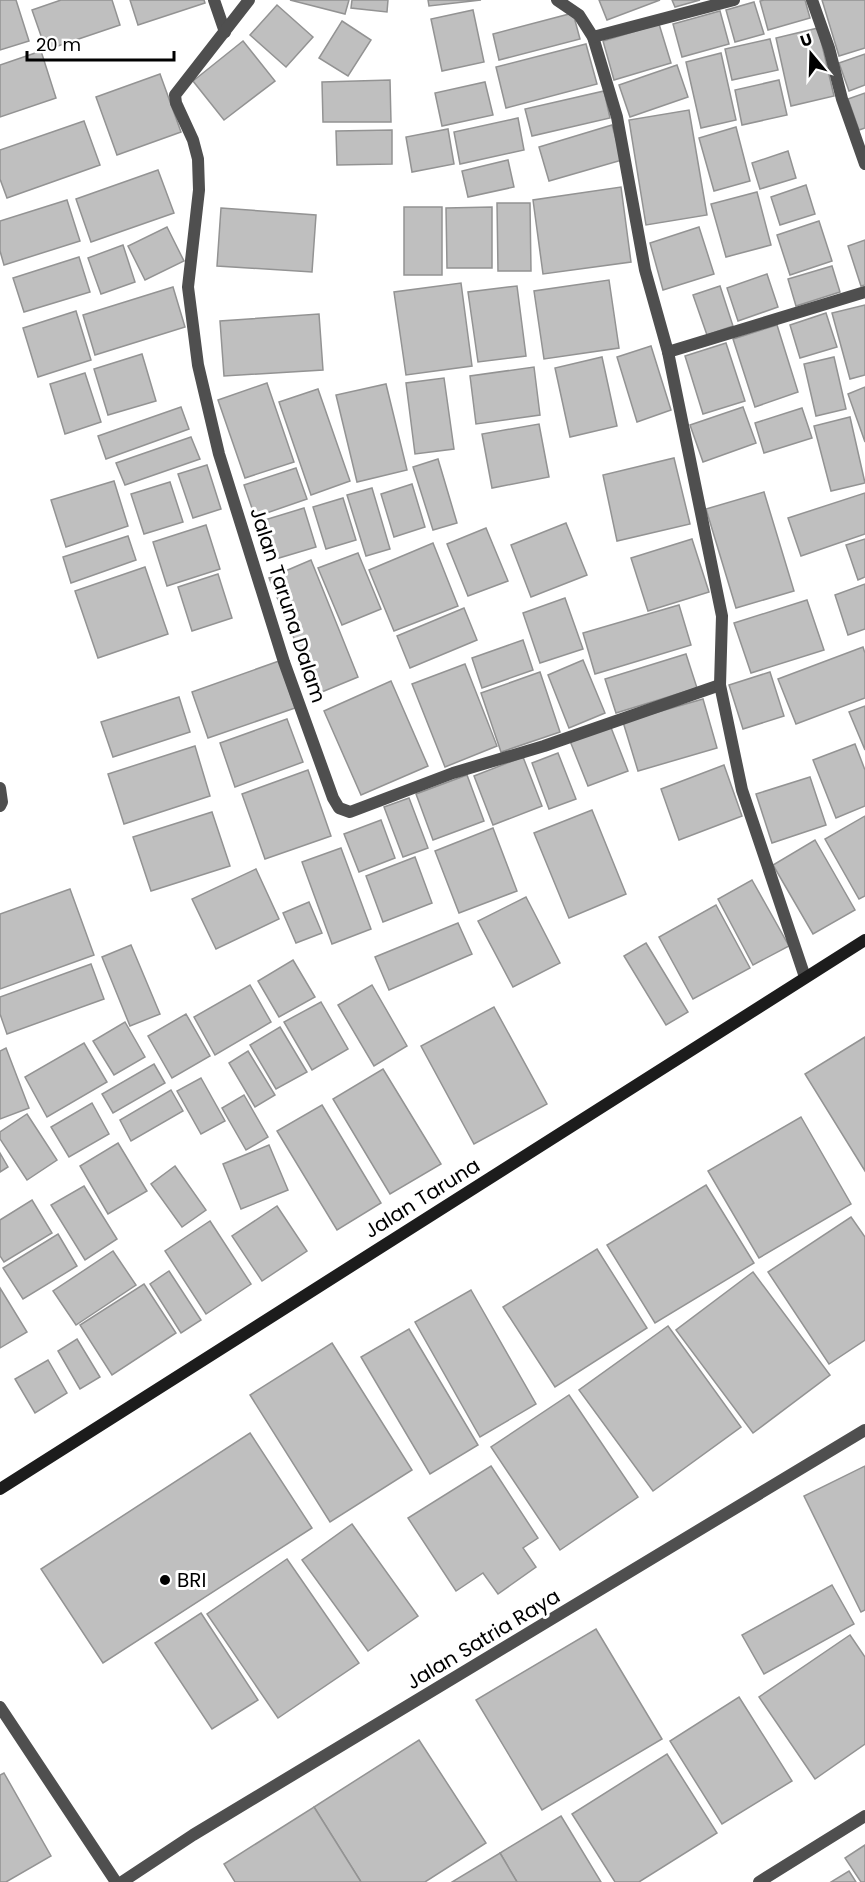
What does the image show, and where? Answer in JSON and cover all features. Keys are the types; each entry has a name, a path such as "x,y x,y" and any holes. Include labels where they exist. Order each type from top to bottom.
{"street":[{"path":"214,0 225,32"},
{"path":"225,32 249,0"},
{"path":"557,0 579,15 593,37 617,117 645,270 668,352 722,616 720,685 742,790 805,977"},
{"path":"593,37 734,0"},
{"path":"812,0 829,48 842,99 865,164"},
{"name":"Jalan Taruna Dalam","path":"225,32 175,95 198,159 198,190 188,287 198,365 219,454 284,662 333,798 339,808 350,812 453,773 544,746 720,685"},
{"path":"668,352 865,292"},
{"path":"0,788 2,802 0,806"},
{"name":"Jalan Taruna","path":"0,1489 865,940"},
{"name":"Jalan Satria Raya","path":"122,1882 193,1835 865,1430"},
{"path":"0,1707 116,1882"},
{"path":"759,1882 865,1816"}],"building":[{"path":"0,0 16,0 29,41 0,50"},
{"path":"61,0 112,0 120,25 46,50 32,10"},
{"path":"130,0 204,0 205,3 138,25"},
{"path":"290,0 349,0 345,14"},
{"path":"352,0 388,0 387,12 351,8"},
{"path":"428,0 481,0 429,6"},
{"path":"599,0 660,0 607,20"},
{"path":"672,0 700,0 675,7"},
{"path":"805,0 810,18 768,30 760,1"},
{"path":"822,0 865,0 865,48 839,56"},
{"path":"754,2 764,34 735,42 726,10"},
{"path":"277,5 313,37 286,67 250,35"},
{"path":"473,10 484,62 442,71 431,19"},
{"path":"720,11 729,44 682,57 673,24"},
{"path":"573,13 580,39 499,60 493,34"},
{"path":"342,21 371,40 348,76 319,58"},
{"path":"659,24 671,63 614,80 603,41"},
{"path":"818,28 834,96 791,106 776,38"},
{"path":"770,39 778,70 732,80 725,49"},
{"path":"243,41 275,81 224,120 193,81"},
{"path":"586,44 597,84 506,108 496,67"},
{"path":"41,51 56,98 0,117 0,65"},
{"path":"721,53 736,120 701,128 686,62"},
{"path":"865,54 865,85 849,91 839,63"},
{"path":"677,65 688,97 630,117 619,85"},
{"path":"160,74 181,132 117,155 96,97"},
{"path":"390,80 391,122 323,122 322,82"},
{"path":"779,80 787,115 742,125 735,90"},
{"path":"485,82 493,115 442,126 435,93"},
{"path":"604,91 610,118 532,136 525,109"},
{"path":"865,93 865,128 859,130 848,99"},
{"path":"689,110 707,215 646,225 629,120"},
{"path":"518,118 524,150 460,164 454,132"},
{"path":"84,121 100,165 7,198 0,179 0,150"},
{"path":"612,125 622,160 549,181 539,147"},
{"path":"736,127 750,181 714,191 699,138"},
{"path":"448,129 454,164 412,172 406,137"},
{"path":"392,130 392,164 337,165 336,131"},
{"path":"788,151 796,178 760,189 752,163"},
{"path":"508,160 514,187 468,197 462,171"},
{"path":"158,170 174,213 91,242 76,199"},
{"path":"806,185 815,214 780,225 771,197"},
{"path":"621,187 631,262 543,274 533,200"},
{"path":"757,192 771,245 726,257 711,204"},
{"path":"67,200 80,241 4,265 0,251 0,221"},
{"path":"497,203 530,203 531,271 498,271"},
{"path":"404,207 442,207 442,275 404,275"},
{"path":"492,207 492,268 447,268 446,208"},
{"path":"221,208 316,215 312,272 217,266"},
{"path":"819,221 832,261 790,275 777,235"},
{"path":"167,227 184,261 145,280 128,246"},
{"path":"699,227 714,274 663,290 650,243"},
{"path":"865,240 865,285 861,286 848,246"},
{"path":"123,245 135,282 101,294 88,258"},
{"path":"79,257 90,292 24,312 13,278"},
{"path":"832,266 840,292 796,306 788,279"},
{"path":"767,274 778,307 738,321 727,288"},
{"path":"609,280 619,348 544,359 534,291"},
{"path":"461,283 472,366 406,375 394,292"},
{"path":"517,286 526,356 478,362 468,292"},
{"path":"720,286 733,326 707,335 693,295"},
{"path":"173,287 185,327 95,355 83,315"},
{"path":"865,305 865,375 850,379 832,313"},
{"path":"76,311 91,360 38,377 23,328"},
{"path":"826,313 837,347 800,358 790,325"},
{"path":"319,314 323,370 224,376 220,321"},
{"path":"777,325 798,392 755,407 733,339"},
{"path":"726,343 745,401 703,414 685,356"},
{"path":"651,346 671,410 637,422 617,357"},
{"path":"142,354 156,401 108,415 94,369"},
{"path":"602,357 617,426 570,437 555,368"},
{"path":"834,357 846,409 816,416 804,364"},
{"path":"534,367 540,415 476,424 470,376"},
{"path":"85,373 101,422 65,434 50,384"},
{"path":"444,378 454,449 415,454 406,383"},
{"path":"267,383 294,462 245,478 218,400"},
{"path":"386,384 407,470 357,482 336,395"},
{"path":"865,387 865,442 848,394"},
{"path":"318,389 350,481 311,495 279,402"},
{"path":"181,407 189,429 106,459 98,436"},
{"path":"743,407 756,443 703,462 690,425"},
{"path":"802,408 812,438 764,453 755,423"},
{"path":"850,417 865,483 831,491 814,426"},
{"path":"539,424 549,477 492,488 482,434"},
{"path":"191,437 200,459 125,485 116,463"},
{"path":"674,458 690,524 617,541 603,475"},
{"path":"438,459 457,523 433,530 413,467"},
{"path":"207,465 221,509 193,518 178,474"},
{"path":"296,468 307,499 255,517 244,485"},
{"path":"114,481 128,526 66,547 51,500"},
{"path":"170,482 183,522 144,534 131,494"},
{"path":"412,484 425,527 394,537 381,494"},
{"path":"372,488 390,549 366,556 347,495"},
{"path":"764,492 794,591 736,608 706,509"},
{"path":"865,493 865,534 801,556 788,518"},
{"path":"343,498 356,540 326,549 313,507"},
{"path":"304,508 316,547 269,561 258,522"},
{"path":"566,523 587,575 531,597 511,545"},
{"path":"206,525 220,569 167,586 153,542"},
{"path":"486,528 508,581 468,596 447,544"},
{"path":"128,536 136,560 71,583 63,557"},
{"path":"692,539 709,592 648,611 631,558"},
{"path":"865,539 865,577 858,580 846,545"},
{"path":"433,543 458,606 394,631 369,570"},
{"path":"358,553 381,609 342,625 318,568"},
{"path":"311,560 358,677 317,694 269,578"},
{"path":"145,567 168,634 98,658 75,591"},
{"path":"218,574 232,618 192,631 178,587"},
{"path":"865,584 865,629 848,635 835,595"},
{"path":"565,598 583,649 540,663 523,613"},
{"path":"807,600 824,650 751,673 734,623"},
{"path":"679,605 691,645 595,674 583,633"},
{"path":"464,608 477,640 410,668 397,636"},
{"path":"523,640 533,670 482,688 472,658"},
{"path":"863,647 865,698 796,724 778,679"},
{"path":"686,654 697,688 616,713 605,679"},
{"path":"583,660 605,713 569,728 548,675"},
{"path":"279,661 295,708 208,738 192,692"},
{"path":"465,664 497,746 445,767 412,684"},
{"path":"540,672 560,732 501,752 481,693"},
{"path":"770,672 784,716 743,729 729,685"},
{"path":"391,681 428,766 361,795 324,711"},
{"path":"179,697 190,732 113,757 101,722"},
{"path":"703,699 717,748 638,771 623,722"},
{"path":"865,706 865,750 849,712"},
{"path":"287,719 303,762 235,787 220,743"},
{"path":"610,725 628,771 588,786 570,741"},
{"path":"855,744 865,770 865,806 836,818 813,760"},
{"path":"195,746 210,796 124,824 108,774"},
{"path":"558,753 576,799 549,809 532,763"},
{"path":"523,757 542,806 493,825 474,776"},
{"path":"724,765 742,816 679,840 661,789"},
{"path":"308,770 331,836 265,859 242,794"},
{"path":"467,775 484,821 433,840 416,794"},
{"path":"810,777 826,825 772,843 756,794"},
{"path":"409,798 428,848 403,857 384,807"},
{"path":"592,810 626,894 569,918 534,833"},
{"path":"212,812 230,866 151,891 133,837"},
{"path":"865,816 865,896 859,899 825,839"},
{"path":"381,820 395,858 359,872 344,834"},
{"path":"493,828 517,891 459,913 435,851"},
{"path":"815,840 855,910 813,934 773,865"},
{"path":"341,848 371,929 332,944 302,862"},
{"path":"415,857 432,903 383,922 366,876"},
{"path":"256,869 279,919 216,949 192,899"},
{"path":"752,880 789,946 753,965 718,899"},
{"path":"70,889 94,955 0,989 0,914"},
{"path":"526,897 560,963 513,987 478,921"},
{"path":"309,902 322,933 296,943 283,913"},
{"path":"716,905 750,968 693,999 659,937"},
{"path":"458,923 472,954 389,990 375,957"},
{"path":"646,943 688,1012 666,1025 624,956"},
{"path":"131,945 160,1014 130,1026 102,957"},
{"path":"293,960 315,997 279,1017 258,981"},
{"path":"91,964 104,999 7,1034 0,1014 0,997"},
{"path":"250,985 271,1022 215,1055 194,1017"},
{"path":"372,985 407,1046 374,1066 338,1005"},
{"path":"321,1002 348,1049 312,1070 284,1022"},
{"path":"494,1007 547,1104 474,1144 421,1046"},
{"path":"186,1014 210,1056 172,1078 148,1036"},
{"path":"125,1022 145,1057 114,1075 93,1041"},
{"path":"280,1027 307,1072 276,1089 250,1045"},
{"path":"865,1037 865,1171 805,1074"},
{"path":"84,1043 107,1082 47,1117 25,1077"},
{"path":"6,1048 29,1108 0,1119 0,1051"},
{"path":"248,1051 275,1095 255,1107 229,1063"},
{"path":"154,1064 165,1083 113,1113 102,1094"},
{"path":"383,1069 441,1164 390,1194 333,1099"},
{"path":"201,1078 225,1121 201,1134 177,1091"},
{"path":"171,1090 183,1111 131,1141 120,1120"},
{"path":"244,1095 268,1137 246,1150 222,1108"},
{"path":"92,1103 109,1134 69,1157 51,1127"},
{"path":"322,1105 381,1203 337,1230 277,1131"},
{"path":"27,1114 57,1160 27,1180 0,1139 0,1132"},
{"path":"801,1117 851,1204 759,1258 708,1171"},
{"path":"118,1143 147,1191 108,1214 80,1166"},
{"path":"269,1145 288,1190 241,1209 223,1164"},
{"path":"0,1153 8,1167 0,1172"},
{"path":"175,1166 206,1210 182,1227 151,1184"},
{"path":"706,1185 754,1263 655,1323 607,1245"},
{"path":"84,1186 117,1239 85,1260 51,1205"},
{"path":"32,1200 52,1233 4,1262 0,1256 0,1220"},
{"path":"277,1206 307,1251 262,1281 232,1236"},
{"path":"851,1217 865,1237 865,1340 829,1364 768,1272"},
{"path":"210,1221 251,1284 206,1314 165,1251"},
{"path":"58,1234 77,1266 23,1299 3,1268"},
{"path":"597,1249 647,1328 555,1387 503,1307"},
{"path":"113,1251 136,1285 76,1325 53,1291"},
{"path":"169,1271 201,1320 181,1333 150,1284"},
{"path":"753,1272 830,1375 753,1433 676,1330"},
{"path":"144,1284 176,1333 112,1375 80,1325"},
{"path":"0,1288 27,1332 0,1348"},
{"path":"471,1290 536,1404 480,1437 415,1322"},
{"path":"668,1326 741,1427 653,1491 579,1390"},
{"path":"409,1329 478,1445 430,1474 361,1357"},
{"path":"77,1339 100,1377 80,1389 58,1351"},
{"path":"332,1343 412,1470 330,1522 250,1395"},
{"path":"48,1360 67,1393 35,1413 15,1379"},
{"path":"569,1395 638,1497 560,1550 491,1447"},
{"path":"250,1433 312,1528 103,1663 41,1569"},
{"path":"491,1466 538,1538 523,1548 536,1567 498,1594 483,1573 456,1591 408,1518"},
{"path":"865,1466 865,1610 861,1612 804,1496"},
{"path":"352,1524 418,1616 368,1651 302,1560"},
{"path":"287,1559 359,1663 278,1718 207,1614"},
{"path":"832,1585 854,1624 764,1674 742,1635"},
{"path":"201,1613 258,1700 212,1729 155,1643"},
{"path":"596,1629 662,1739 542,1810 476,1700"},
{"path":"850,1635 865,1657 865,1744 815,1779 759,1697"},
{"path":"739,1697 792,1781 722,1824 670,1741"},
{"path":"419,1740 486,1843 425,1882 361,1882 314,1807"},
{"path":"667,1754 717,1833 639,1882 615,1882 572,1814"},
{"path":"4,1773 51,1856 6,1882 0,1882 0,1775"},
{"path":"314,1807 361,1882 235,1882 224,1864"},
{"path":"561,1816 601,1882 517,1882 500,1853"},
{"path":"865,1845 865,1882 861,1882 845,1858"},
{"path":"500,1853 517,1882 452,1882"},
{"path":"849,1871 856,1882 831,1882"}],"place":[{"name":"BRI","path":"165,1580"}]}
